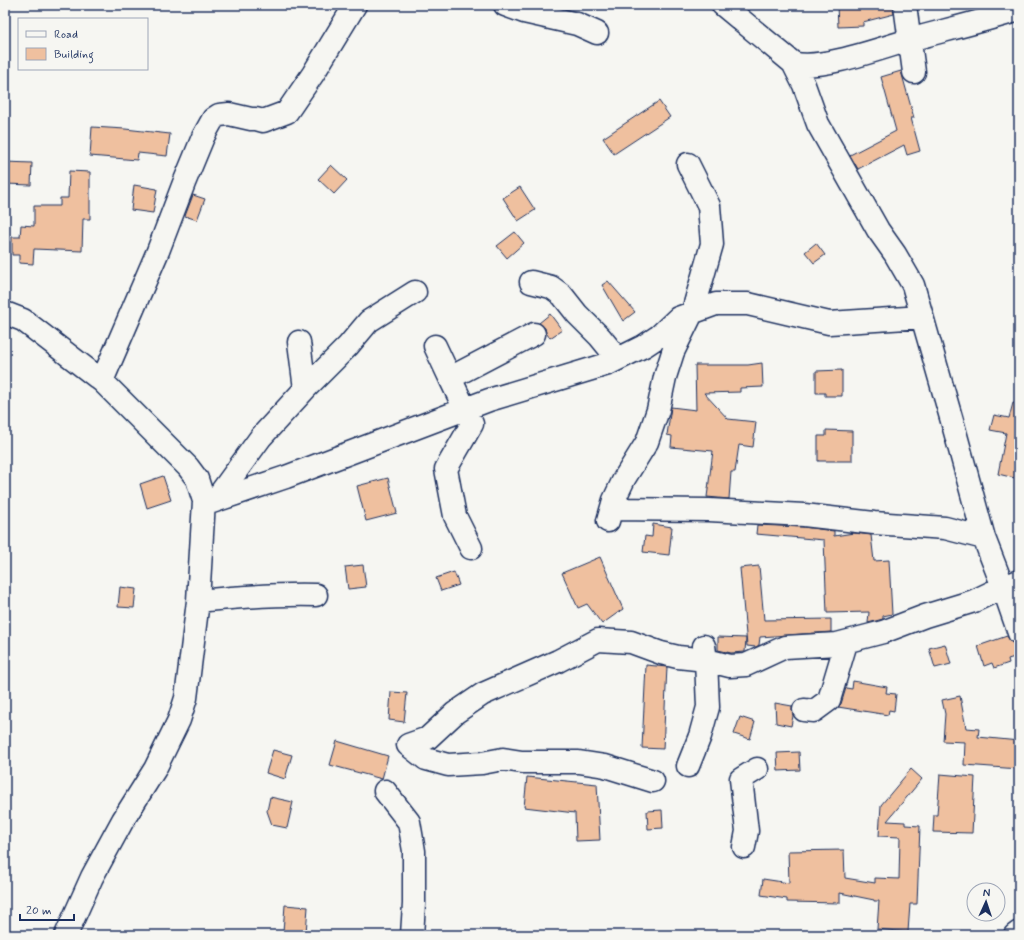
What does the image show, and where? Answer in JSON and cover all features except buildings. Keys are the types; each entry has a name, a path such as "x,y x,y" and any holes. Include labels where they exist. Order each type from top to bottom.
{"street":[{"path":"102,381 158,251 203,137 213,119 219,115 229,114 251,120 256,119 263,121 287,112 313,74 355,5"},
{"path":"505,5 524,12 577,24 597,33"},
{"path":"723,5 793,63 804,85 818,124 878,230 895,254 912,285 954,428 984,538 1011,584 1019,633"},
{"path":"905,5 914,72"},
{"path":"793,63 806,65 820,64 860,55 1019,10"},
{"path":"688,164 709,206 712,244 693,312 671,358 665,377 658,410 647,442 624,479 614,500 610,515 709,510 804,515 874,523 945,528 984,538"},
{"path":"531,282 551,287 562,295 577,314 600,337 618,359"},
{"path":"66,935 92,877 123,820 156,769 180,720 186,698 210,500 261,438 305,389 348,346 369,321 415,292"},
{"path":"210,500 286,477 489,400 608,364 644,346 659,336 678,318 716,304 748,304 829,323 922,317"},
{"path":"5,313 23,320 102,381 188,467 210,500"},
{"path":"450,378 534,334"},
{"path":"299,342 305,389"},
{"path":"435,346 472,424 446,469 455,516 471,548"},
{"path":"653,781 605,766 579,762 522,762 503,759 482,763 448,765 426,759 408,745 428,738 455,713 483,694 558,661 598,640 631,642 661,653 678,657 705,653 730,666 746,665 785,647 846,643 883,632 925,616 974,601 1011,584"},
{"path":"198,601 291,594 316,595"},
{"path":"804,710 814,711 829,700 846,643"},
{"path":"688,766 700,736 708,707 705,653"},
{"path":"744,847 747,832 742,779 757,769"},
{"path":"385,791 409,822 414,851 414,904 412,935"},
{"path":"1014,935 1019,932"}]}
